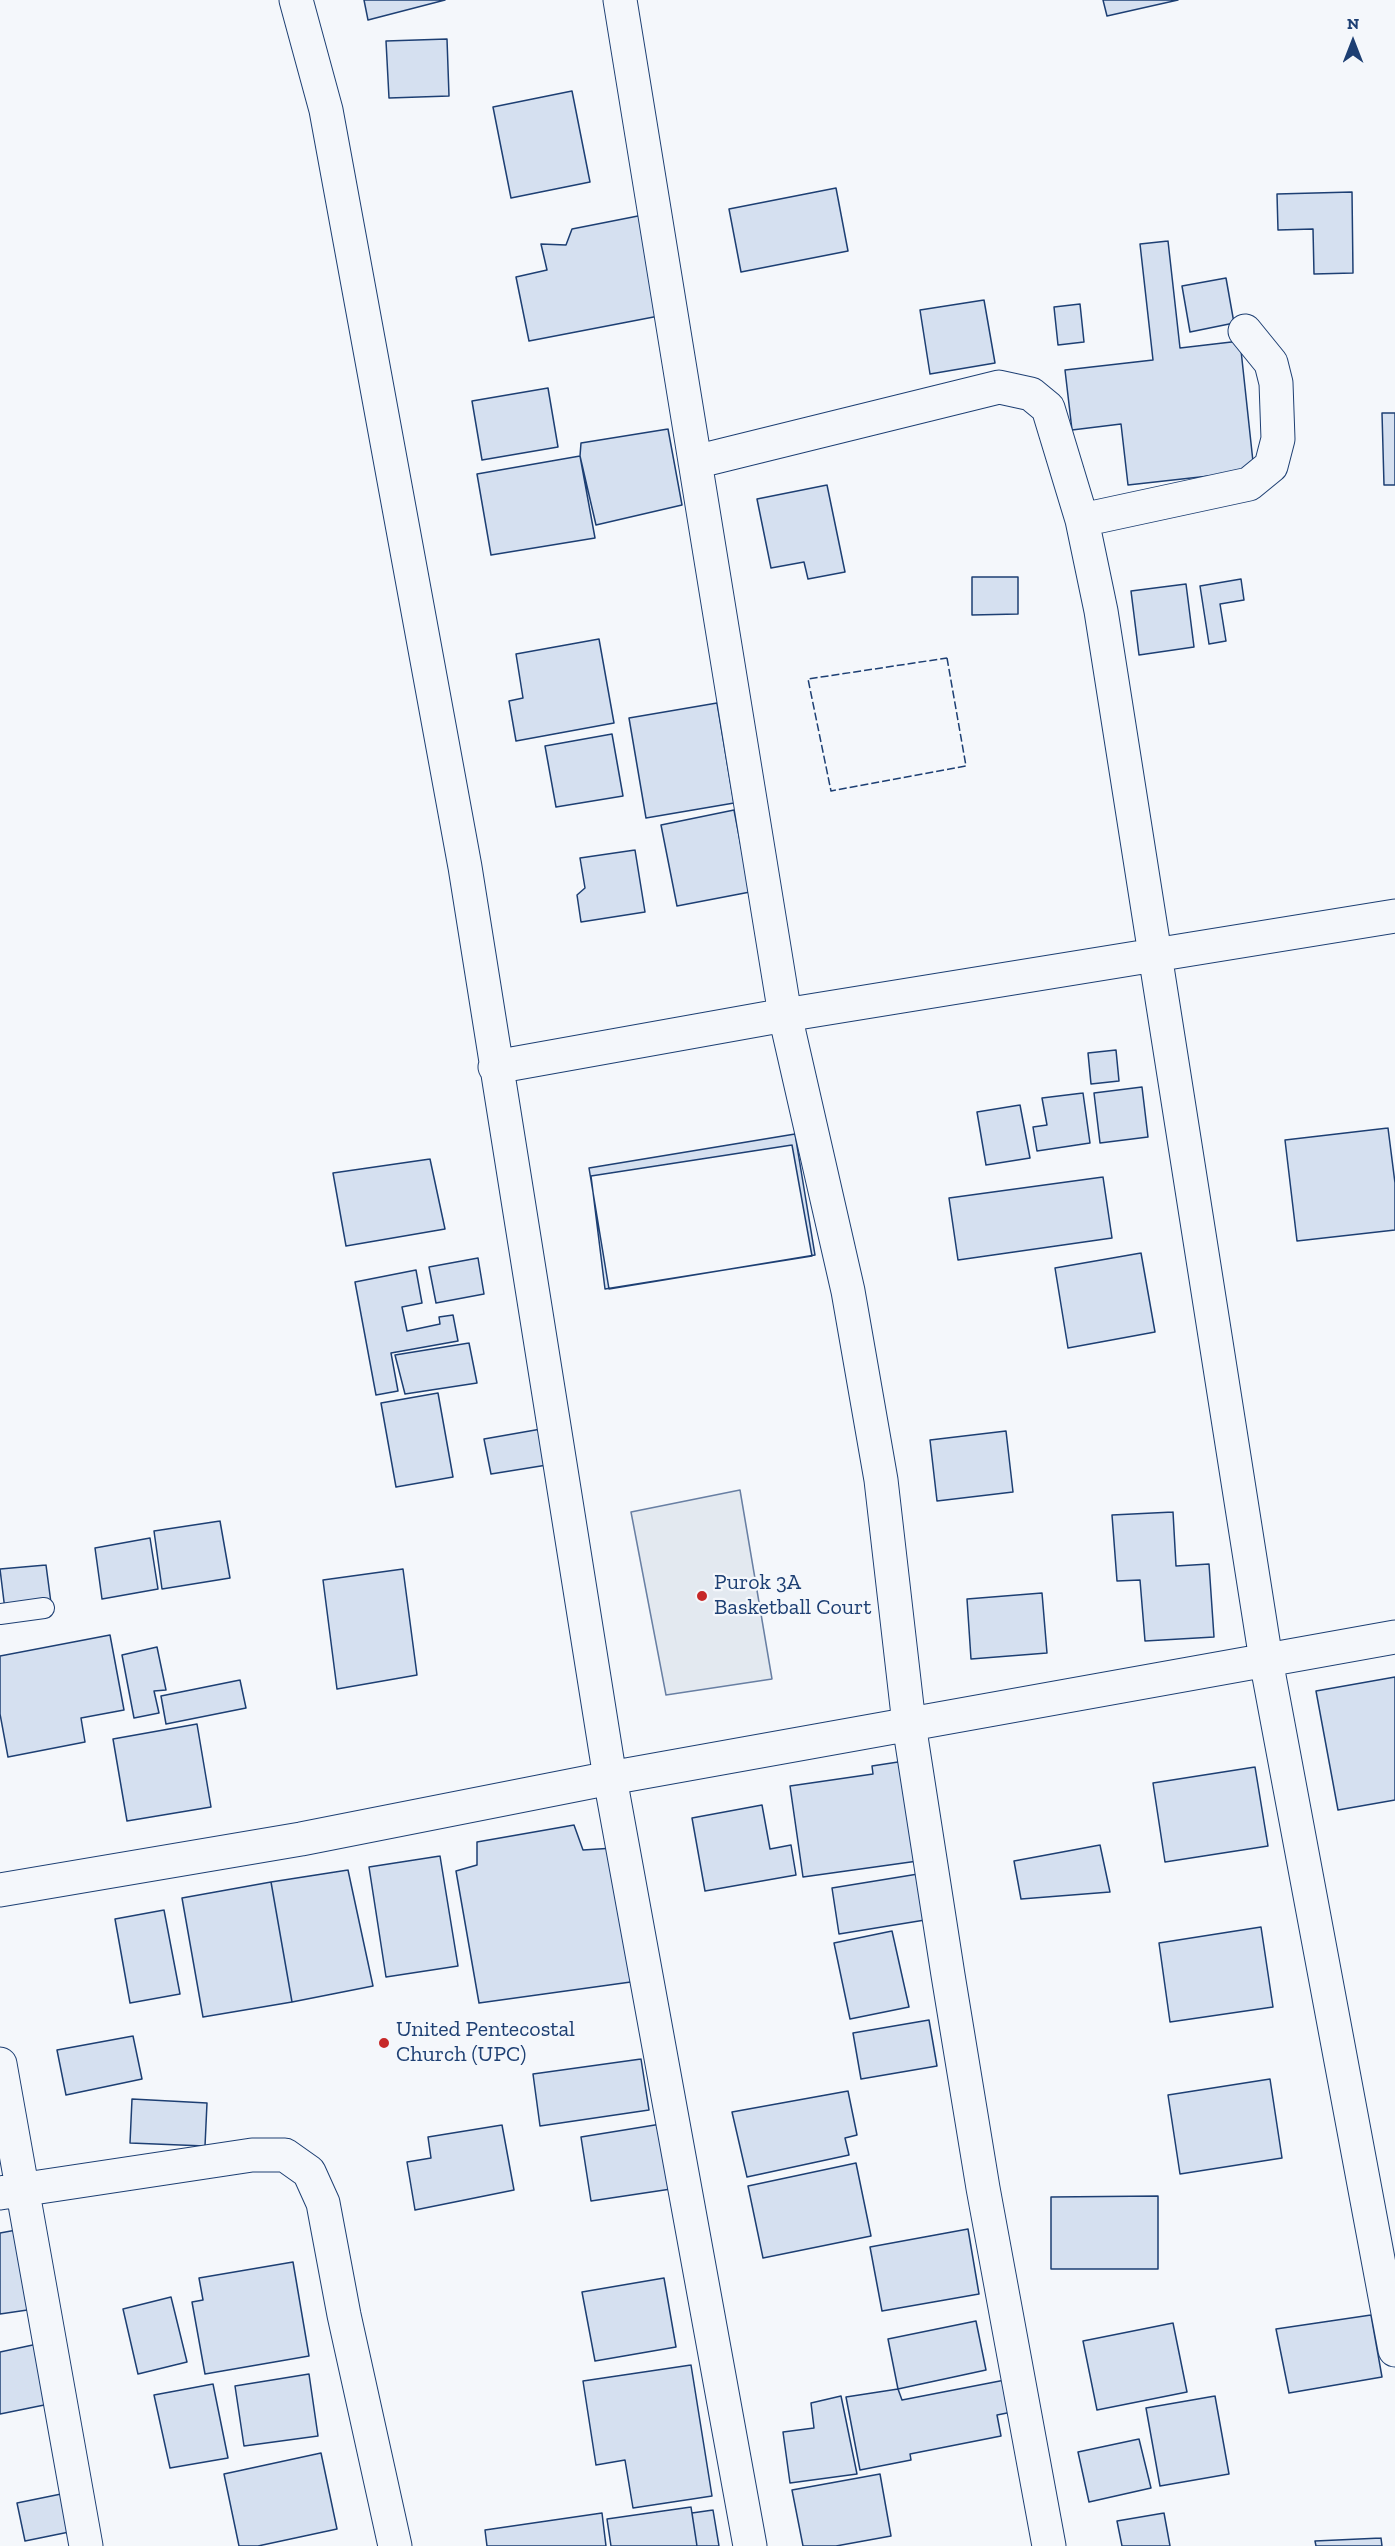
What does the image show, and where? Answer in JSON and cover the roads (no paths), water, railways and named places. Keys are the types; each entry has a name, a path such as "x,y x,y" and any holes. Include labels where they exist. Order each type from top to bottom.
{"street":[{"path":"296,0 326,110 465,867 495,1067 610,1778 750,2546"},
{"path":"620,0 785,1015 848,1291 875,1447 909,1724 984,2188 1049,2546"},
{"path":"1082,520 1249,484 1271,466 1278,439 1276,383 1270,363 1245,331"},
{"path":"695,462 999,387 1031,393 1048,408 1082,520 1101,611 1266,1660 1395,2350"},
{"path":"495,1067 785,1015 1395,916"},
{"path":"0,1890 301,1839 610,1778 1395,1637"},
{"path":"0,2064 11,2192 86,2546"},
{"path":"11,2192 252,2155 285,2155 309,2172 322,2203 395,2546"}],"lane":[{"path":"0,1614 44,1608"}],"place":[{"name":"Purok 3A Basketball Court","path":"702,1596"},
{"name":"United Pentecostal Church (UPC)","path":"384,2043"}]}
